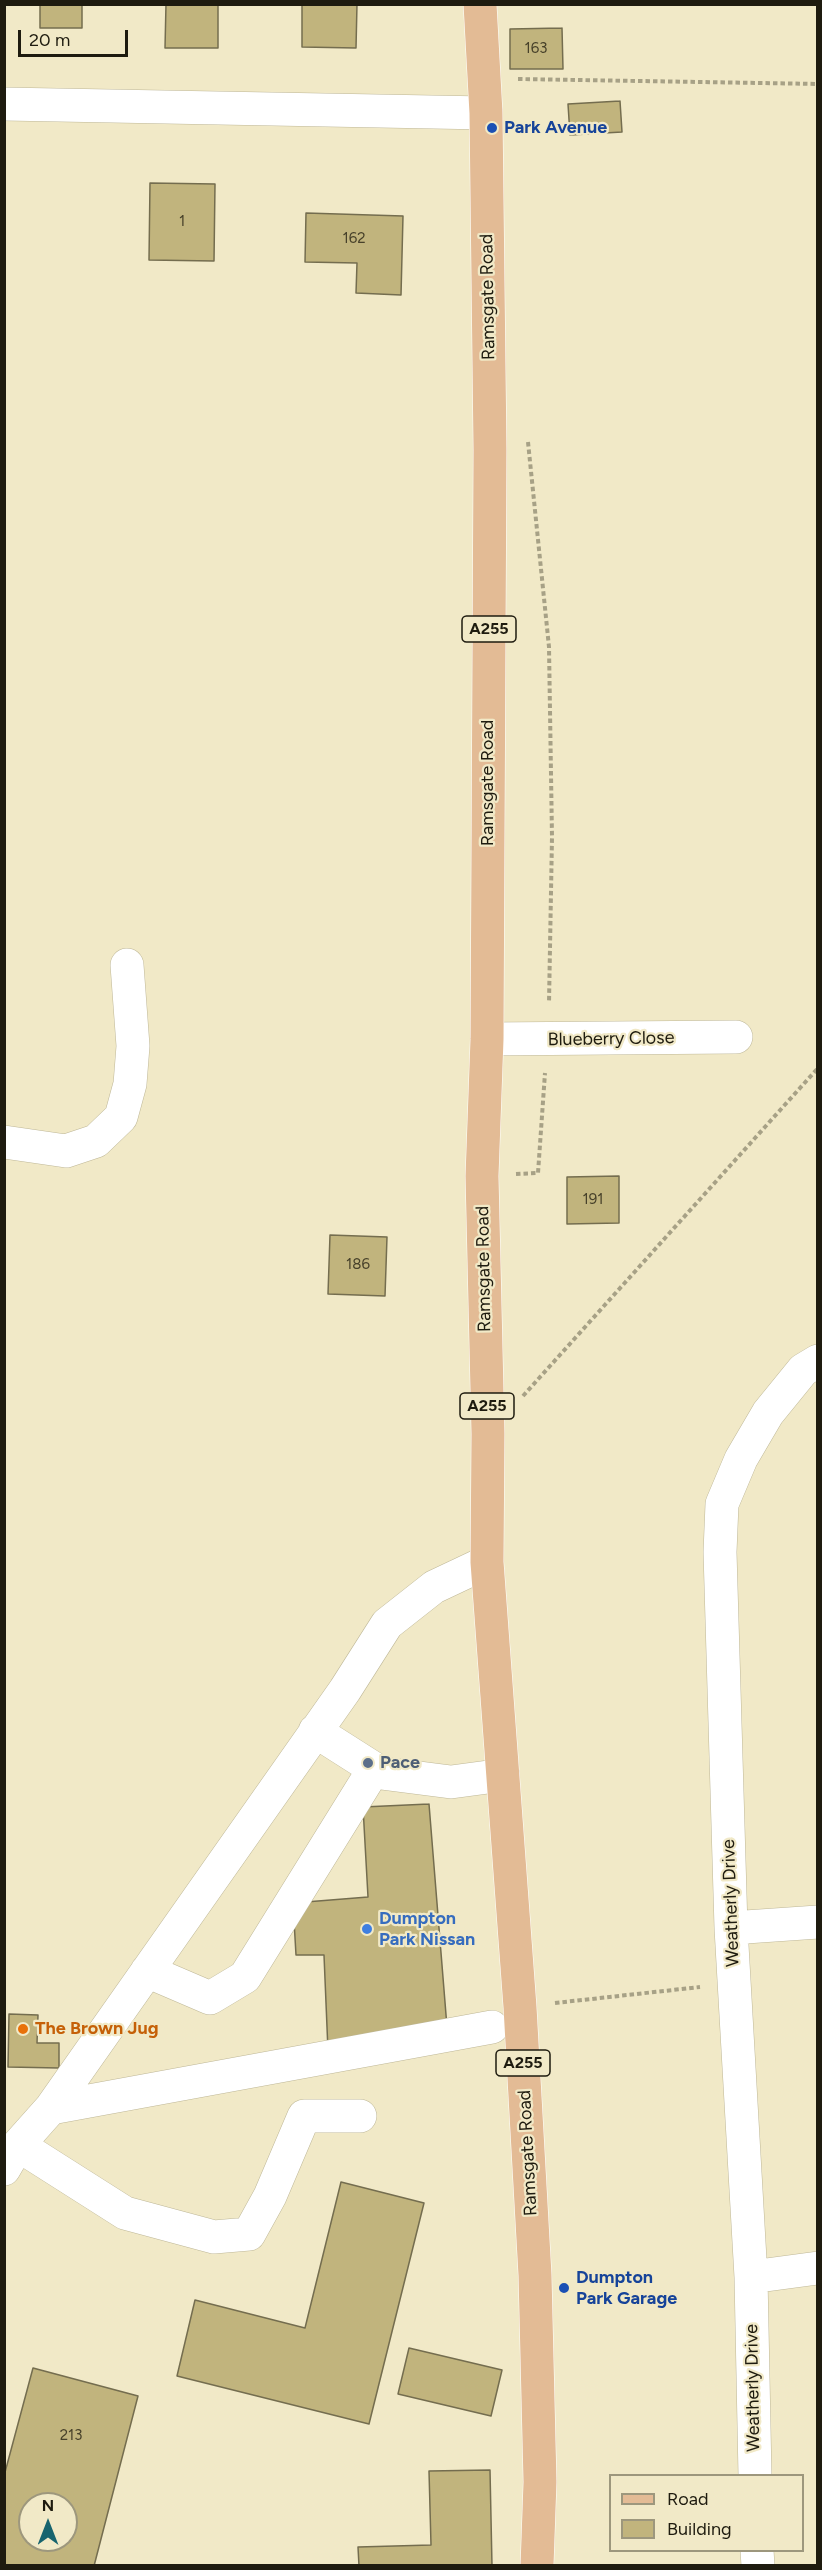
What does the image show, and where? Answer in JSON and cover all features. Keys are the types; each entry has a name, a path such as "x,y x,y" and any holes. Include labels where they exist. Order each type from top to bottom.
{"main road":[{"name":"Ramsgate Road","path":"480,4 486,113 490,450 487,1039 482,1176 488,1434 487,1562 520,2007 535,2275 540,2482 537,2565"}],"street":[{"path":"4,105 486,113"},
{"path":"4,1142 66,1150 96,1141 121,1118 130,1084 133,1046 127,965"},
{"name":"Blueberry Close","path":"487,1039 739,1038"},
{"name":"Weatherly Drive","path":"755,2474 751,2277 731,1928 720,1552 723,1504 741,1459 768,1413 803,1371 818,1361"},
{"path":"360,2116 304,2116 270,2196 249,2234 214,2237 125,2214 11,2157 51,2108 345,1690 387,1624 434,1587 487,1562"},
{"path":"315,1731 381,1773 451,1782 503,1775"},
{"path":"147,1971 210,1998 245,1977 374,1769"},
{"path":"731,1928 818,1922"},
{"path":"51,2108 492,2027"},
{"path":"751,2277 818,2268"}],"path":[{"path":"485,81 512,78 818,84"},
{"path":"482,1176 538,1173 548,1040 552,837 549,647 528,435"},
{"path":"488,1434 818,1068"},
{"path":"520,2007 734,1984"}],"building":[{"path":"40,4 82,4 82,28 40,28"},
{"path":"166,4 218,4 218,48 165,48"},
{"path":"302,4 357,4 356,48 302,47"},
{"path":"562,28 563,69 510,69 510,29"},
{"path":"620,101 622,132 570,135 568,104"},
{"path":"150,183 215,184 214,261 149,260"},
{"path":"306,213 403,216 401,295 356,293 357,263 305,262"},
{"path":"619,1176 619,1223 567,1224 567,1177"},
{"path":"330,1235 387,1237 385,1296 328,1294"},
{"name":"Dumpton Park Nissan","path":"429,1804 447,2027 328,2051 324,1955 296,1955 293,1903 368,1897 363,1807"},
{"name":"The Brown Jug","path":"9,2014 38,2015 37,2043 59,2043 59,2068 8,2067"},
{"path":"341,2182 424,2203 369,2424 177,2376 195,2300 305,2328"},
{"path":"409,2348 502,2370 491,2416 398,2394"},
{"path":"33,2368 138,2396 94,2566 4,2566 4,2476"},
{"path":"490,2470 492,2566 359,2566 358,2547 431,2545 429,2471"}],"place":[{"name":"Park Avenue","path":"492,128"},
{"name":"Pace","path":"368,1763"},
{"name":"Dumpton Park Nissan","path":"367,1929"},
{"name":"The Brown Jug","path":"23,2029"},
{"name":"Dumpton Park Garage","path":"564,2288"}]}
